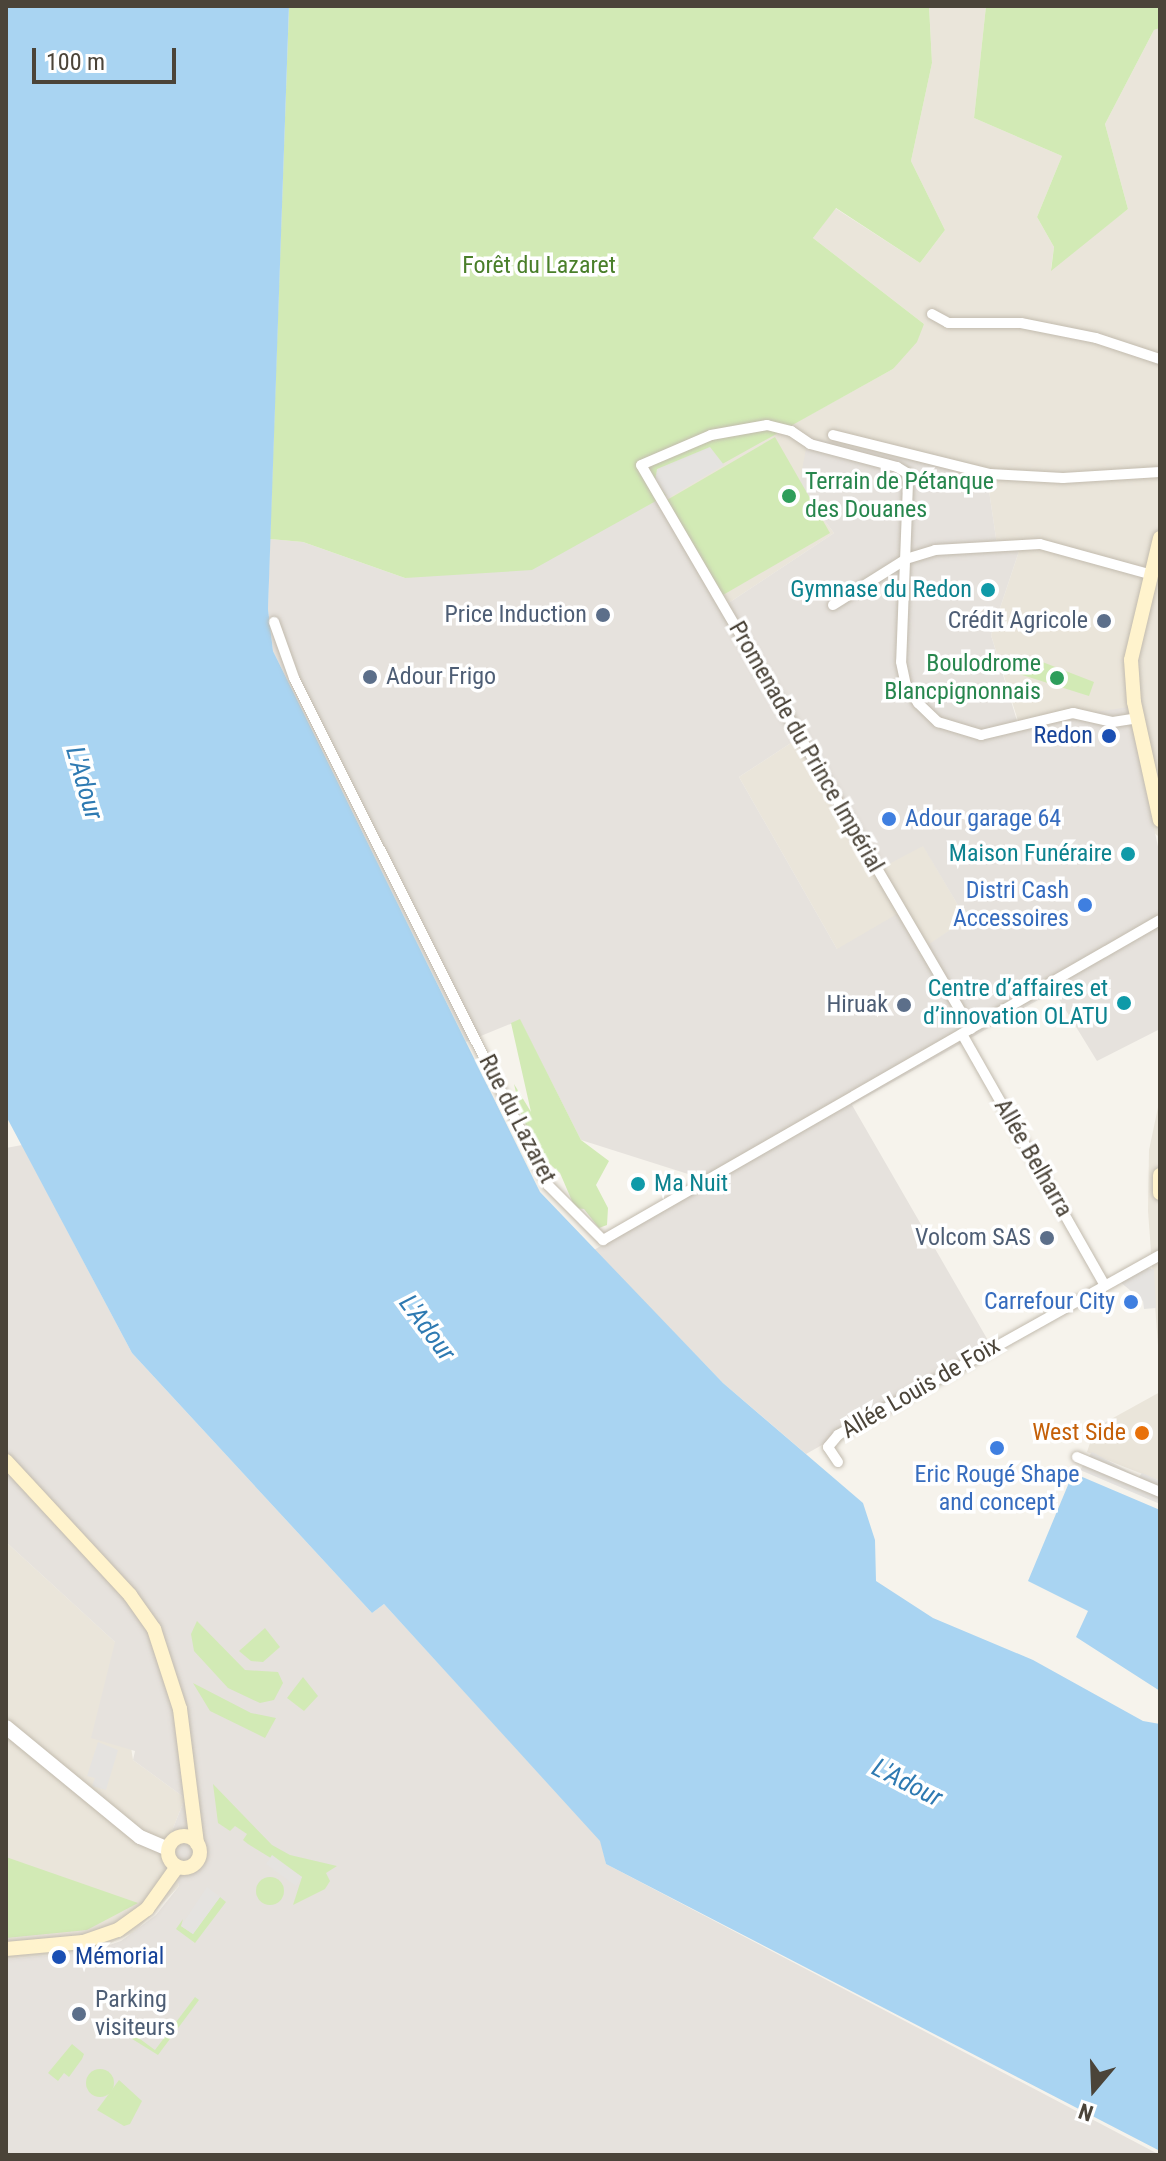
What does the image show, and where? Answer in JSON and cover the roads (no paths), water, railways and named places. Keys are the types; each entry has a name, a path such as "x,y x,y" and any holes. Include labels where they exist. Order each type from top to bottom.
{"main road":[{"path":"1160,538 1131,660 1137,718 1160,820"},
{"path":"1160,1175 1160,1193"},
{"path":"6,1461 130,1595 154,1629 180,1709 195,1823 192,1840 196,1863 177,1867 147,1909 118,1930 83,1942 6,1949"},
{"path":"177,1867 168,1849 172,1840 192,1840"}],"street":[{"path":"932,314 948,323 1021,323 1096,338 1160,359"},
{"name":"Promenade du Prince Impérial","path":"906,559 908,483 907,473 897,467 810,444 791,431 767,425 711,435 641,465 966,1032"},
{"path":"833,435 990,474 1063,478 1160,472"},
{"path":"833,605 906,559 935,550 1040,544 1149,574"},
{"path":"906,559 901,662 906,685 938,722 981,735 1073,713 1113,722 1137,718"},
{"name":"Rue du Lazaret","path":"274,622 294,678 548,1185 603,1240 1160,920"},
{"name":"Allée Belharra","path":"966,1032 1103,1282"},
{"name":"Allée Louis de Foix","path":"838,1462 828,1447 838,1435 1103,1282 1160,1255"},
{"path":"1077,1457 1160,1492"},
{"path":"6,1727 140,1837 168,1849"}],"water":[{"name":"L'Adour","path":"6,6 289,6 268,609 273,651 540,1192 723,1383 863,1503 875,1540 876,1581 933,1618 1033,1660 1143,1721 1160,1724 1160,2151 606,1864 600,1841 384,1604 372,1613 132,1353 6,1116"},
{"path":"1073,1473 1160,1510 1160,1691 1076,1637 1088,1611 1028,1581"}],"place":[{"name":"Terrain de Pétanque des Douanes","path":"789,496"},
{"name":"Gymnase du Redon","path":"988,590"},
{"name":"Price Induction","path":"603,615"},
{"name":"Crédit Agricole","path":"1104,621"},
{"name":"Adour Frigo","path":"370,677"},
{"name":"Boulodrome Blancpignonnais","path":"1057,678"},
{"name":"Redon","path":"1109,736"},
{"name":"Adour garage 64","path":"889,819"},
{"name":"Maison Funéraire","path":"1128,854"},
{"name":"Distri Cash Accessoires","path":"1085,905"},
{"name":"Centre d’affaires et d’innovation OLATU","path":"1124,1003"},
{"name":"Hiruak","path":"904,1005"},
{"name":"Ma Nuit","path":"638,1184"},
{"name":"Volcom SAS","path":"1047,1238"},
{"name":"Carrefour City","path":"1131,1302"},
{"name":"West Side","path":"1142,1433"},
{"name":"Eric Rougé Shape and concept","path":"997,1448"},
{"name":"Mémorial","path":"59,1957"},
{"name":"Parking visiteurs","path":"79,2014"}],"park label":[{"name":"Forêt du Lazaret","path":"539,266"}]}
